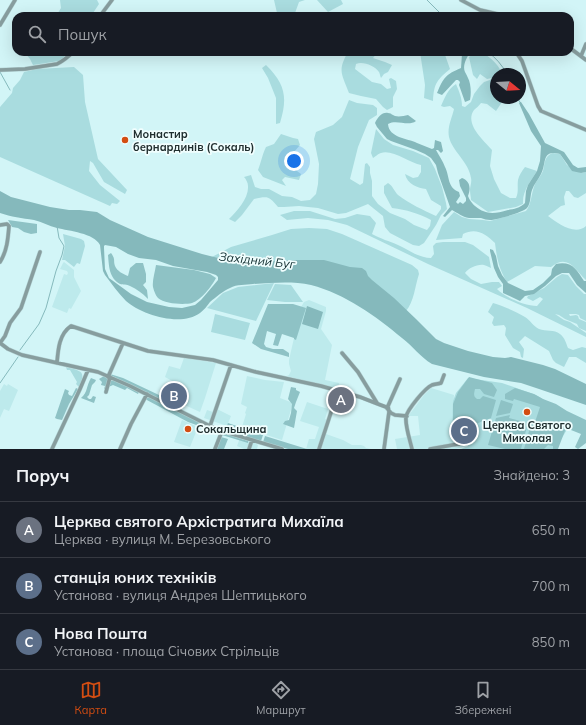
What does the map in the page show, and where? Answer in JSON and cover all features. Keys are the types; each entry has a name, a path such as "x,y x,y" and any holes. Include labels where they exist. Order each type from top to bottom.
{"street":[{"path":"0,25 15,0"},
{"path":"103,12 112,0"},
{"path":"461,0 480,10 489,12"},
{"path":"581,56 586,44"},
{"path":"574,51 586,60"},
{"path":"0,70 24,69 57,64 69,56"},
{"path":"519,56 522,61 541,111 586,130"},
{"path":"0,225 7,224 9,226 5,253 0,262"},
{"path":"40,252 21,308 10,323 0,343 8,349 22,355 98,372 210,426 282,449"},
{"path":"57,362 59,344 67,328 71,326 148,351 213,360 256,372 321,386 360,397 378,404 389,410 391,413 406,416"},
{"path":"106,392 109,377 123,343"},
{"path":"342,353 358,372 378,404"},
{"path":"210,426 231,365"},
{"path":"52,449 88,370"},
{"path":"412,449 406,416 426,389 431,385 442,383 444,375"},
{"path":"384,449 389,410 388,406 400,379"},
{"path":"319,449 338,391"},
{"path":"120,449 146,394"},
{"path":"214,449 222,431"},
{"path":"249,449 252,440"},
{"path":"430,449 464,443"}],"shaded area":[{"path":"60,0 97,0 99,4 94,12 58,12 61,8"},
{"path":"274,0 305,0 299,2 295,12 277,12"},
{"path":"317,0 341,0 343,4 328,12"},
{"path":"28,56 65,56 59,61 33,65"},
{"path":"346,56 375,56 373,58 392,65 388,72 381,78 379,72 369,65 359,63 356,64 355,69 372,82 381,84 387,89 391,88 389,79 391,78 396,81 397,89 393,97 393,107 387,110 376,99 349,93 342,72"},
{"path":"421,56 445,56 450,69 437,82 434,90 433,101 424,98 425,85"},
{"path":"462,56 469,56 464,70 470,82 470,100 465,102 459,85 460,82 458,80 456,80 442,95 437,93 441,83 446,77 461,68"},
{"path":"470,56 488,56 499,68 490,68 490,78 487,79 480,74 477,79 473,75 469,57"},
{"path":"266,65 277,78 283,91 284,106 280,123 276,124 276,98 268,78 262,68"},
{"path":"74,67 83,75 85,102 98,159 127,190 125,194 104,182 93,163 90,161 89,171 100,185 120,201 117,204 112,203 110,206 0,157 0,107 12,93 13,88 20,80 24,72 37,69"},
{"path":"490,80 490,104 501,104 496,111 487,104 481,103 474,110 471,121 476,132 492,150 490,166 494,179 501,193 510,198 516,198 518,178 525,167 537,171 525,190 523,204 516,207 488,212 471,200 470,172 453,147 449,137 449,126 454,109 450,106 441,106 445,96 456,84 461,97 462,106 465,107 471,102 474,94 484,82"},
{"path":"349,100 357,103 373,105 377,108 377,115 369,120 358,147 350,179 360,185 363,183 365,164 367,163 370,167 372,196 378,204 390,213 427,230 430,226 431,220 422,215 392,208 384,193 384,186 388,183 398,195 417,207 436,216 441,209 441,206 431,200 426,189 413,185 406,177 405,174 413,178 418,177 421,172 421,165 385,152 380,153 373,158 371,153 376,129 384,139 393,145 429,158 435,169 442,187 447,209 441,215 424,243 419,246 413,245 390,233 385,227 383,216 368,204 346,213 338,214 318,208 299,206 278,207 270,199 262,197 254,199 235,222 229,219 245,200 248,185 244,177 251,175 255,187 269,189 282,196 292,197 301,201 310,200 316,194 318,184 319,164 314,139 316,132 333,125 342,117"},
{"path":"519,104 522,104 529,114 545,143 564,152 573,165 578,168 586,167 586,172 581,173 572,171 560,154 550,153 547,155 543,170 531,192 527,208 516,214 488,220 481,218 469,218 452,210 445,217 443,216 450,207 436,165 431,158 416,150 387,139 375,123 384,113 395,116 408,115 416,121 413,123 391,123 388,124 389,129 399,137 432,149 434,148 435,140 441,142 443,151 441,153 436,150 447,171 452,187 459,192 460,196 456,202 458,204 460,202 463,204 466,201 460,186 459,180 462,178 467,181 470,188 468,196 471,202 479,209 490,213 517,208 525,203 528,185 537,171 540,161 541,146 531,131"},
{"path":"281,134 298,139 300,145 291,158 293,168 301,174 299,180 285,177 282,180 286,186 263,177 258,170 266,147 274,144"},
{"path":"553,153 560,154 567,165 581,173 586,172 586,193 578,198 574,197 569,191 566,191 564,197 565,205 561,206 548,216 561,225 572,229 582,229 586,226 586,280 571,264 562,262 551,267 535,266 507,282 499,264 495,243 484,234 472,231 463,234 462,238 436,240 442,225 454,212 469,219 490,221 526,211 535,184 543,171 546,158"},
{"path":"0,191 11,197 50,207 97,212 110,220 148,237 226,260 246,262 324,260 350,267 362,268 372,280 394,298 436,339 468,351 493,357 511,357 555,369 586,384 586,405 521,383 484,377 432,364 406,341 371,314 336,294 311,285 282,283 239,285 222,292 200,313 192,317 172,319 151,315 126,301 105,275 103,271 100,245 97,241 81,233 54,227 34,220 0,213","holes":["104,246 116,247 139,258 156,260 173,266 207,272 216,275 218,280 195,305 182,308 169,307 147,302 131,294 109,278 105,269"]},
{"path":"294,211 310,211 335,219 345,218 357,214 370,216 376,223 372,234 427,258 431,258 434,254 433,246 436,243 465,242 473,245 489,257 491,268 484,265 479,265 471,268 465,273 471,279 481,284 499,282 502,286 497,289 510,298 527,305 537,306 543,299 540,297 533,301 527,298 528,296 544,288 562,274 568,275 576,286 584,294 586,294 586,321 580,318 579,315 569,314 570,316 576,315 579,319 586,322 586,331 579,328 577,324 555,314 586,333 586,337 527,308 428,264 347,225 328,220 308,218 287,220 280,215"},
{"path":"8,220 37,224 37,233 31,234 12,227"},
{"path":"291,229 327,229 342,234 412,265 418,270 419,274 413,299 406,311 243,265 210,258 231,247"},
{"path":"63,234 84,241 85,246 80,264 77,263 74,267 65,260 62,260 65,246"},
{"path":"490,249 493,250 502,275 508,283 525,291 533,290 543,283 551,275 552,269 556,264 561,263 573,267 584,281 586,281 586,293 577,285 569,273 562,273 534,294 525,296 520,301 503,293 503,284 494,268"},
{"path":"111,253 116,268 128,276 130,268 136,263 143,263 146,274 146,282 143,285 147,290 148,299 135,288 120,284 116,281 110,271 108,255"},
{"path":"64,262 74,270 74,277 81,291 71,309 69,308 67,313 52,307 64,274 67,275 68,273 67,271 60,269"},
{"path":"156,265 194,270 210,274 216,278 206,292 192,303 170,303 158,298 154,292 153,282"},
{"path":"274,283 256,321 207,308 223,293 238,287"},
{"path":"275,284 291,285 303,302 267,300"},
{"path":"309,300 326,307 321,329 332,345 325,380 339,383 338,390 287,376 291,371 289,360 301,307 304,302"},
{"path":"493,303 527,318 539,329 558,332 563,337 568,348 573,350 582,347 586,348 586,363 576,357 569,357 564,367 553,360 549,351 525,336 519,342 524,349 523,358 521,357 520,352 513,348 505,335 506,328 504,325 494,326 492,323 494,317 488,312"},
{"path":"268,304 293,304 306,308 296,340 282,334 278,346 273,345 276,334 267,331 264,344 266,347 283,349 289,353 289,357 261,349 252,343"},
{"path":"307,306 323,312 318,329 302,324"},
{"path":"215,314 250,323 245,340 211,332"},
{"path":"184,358 216,363 200,412 167,397 174,382 165,377 169,366 180,369"},
{"path":"66,367 81,372 82,377 79,387 76,384 77,382 70,370 67,370"},
{"path":"110,374 123,378 178,404 176,407"},
{"path":"104,376 110,381 115,381 139,392 138,394 127,388 125,390 113,385 104,389 105,386 101,385 102,382 99,379"},
{"path":"247,376 284,382 280,398 293,403 282,440 242,427 247,407 241,404"},
{"path":"469,377 492,383 497,390 494,397 484,394 480,389 475,389 474,395 477,399 480,399 483,396 496,400 491,418 468,427 467,422 453,424 453,404 458,392"},
{"path":"91,378 96,380 87,397 91,399 93,396 96,397 94,403 81,398 85,393"},
{"path":"468,378 502,383 536,395 565,412 568,428 555,449 461,449 468,446 467,440 470,440 466,424 452,426 453,401 456,393"},
{"path":"4,384 7,386 8,384 18,390 9,411 4,409 0,418 0,391"},
{"path":"291,387 296,388 296,390 300,392 294,408 297,411 294,428 283,424 285,421 289,420 291,413 292,404 288,399"},
{"path":"76,388 78,389 62,420 55,418 65,389 69,391 69,395 72,396"},
{"path":"431,388 454,395 452,426 466,424 470,440 466,441 467,446 455,449 397,449 395,439 420,435 418,416 409,415"},
{"path":"515,388 534,394 586,420 586,443 578,449 575,447 581,434 566,428 558,449 553,449 553,446 548,445 544,449 524,449 531,424 534,425 540,407 514,399 513,401 505,399 505,394"},
{"path":"147,396 218,431 218,433 188,422 145,399"},
{"path":"501,400 513,404 510,413 496,416"},
{"path":"307,402 328,409 325,419 328,420 321,441 324,441 326,434 352,445 361,445 371,449 306,449 309,439 315,439 319,427 300,421"},
{"path":"217,409 231,416 227,426 204,418 207,410 216,413"},
{"path":"510,415 509,418 528,423 521,449 505,449 488,445 496,418"},
{"path":"182,420 198,427 190,447 174,442"},
{"path":"228,423 263,435 261,441 225,431"},
{"path":"223,433 248,441 248,443 222,435"},
{"path":"265,436 307,449 288,449 263,442"},
{"path":"221,437 228,439 224,449 216,449"},
{"path":"240,438 255,443 258,445 257,449 244,449 237,446"}],"waterway":[{"path":"427,0 439,12"},
{"path":"493,56 503,68"},
{"path":"0,72 10,90"},
{"path":"20,350 39,324 46,308 62,255 64,246 59,238 57,226"},
{"path":"0,383 18,357"}],"place":[{"name":"Монастир бернардинів (Сокаль)","path":"125,140"},
{"name":"станція юних техніків","path":"174,396"},
{"name":"Церква святого Архістратига Михаїла","path":"341,400"},
{"name":"Церква Святого Миколая","path":"527,412"},
{"name":"Сокальщина","path":"188,429"},
{"name":"Нова Пошта","path":"464,431"}],"water label":[{"name":"Західний Буг","path":"257,260"}]}
